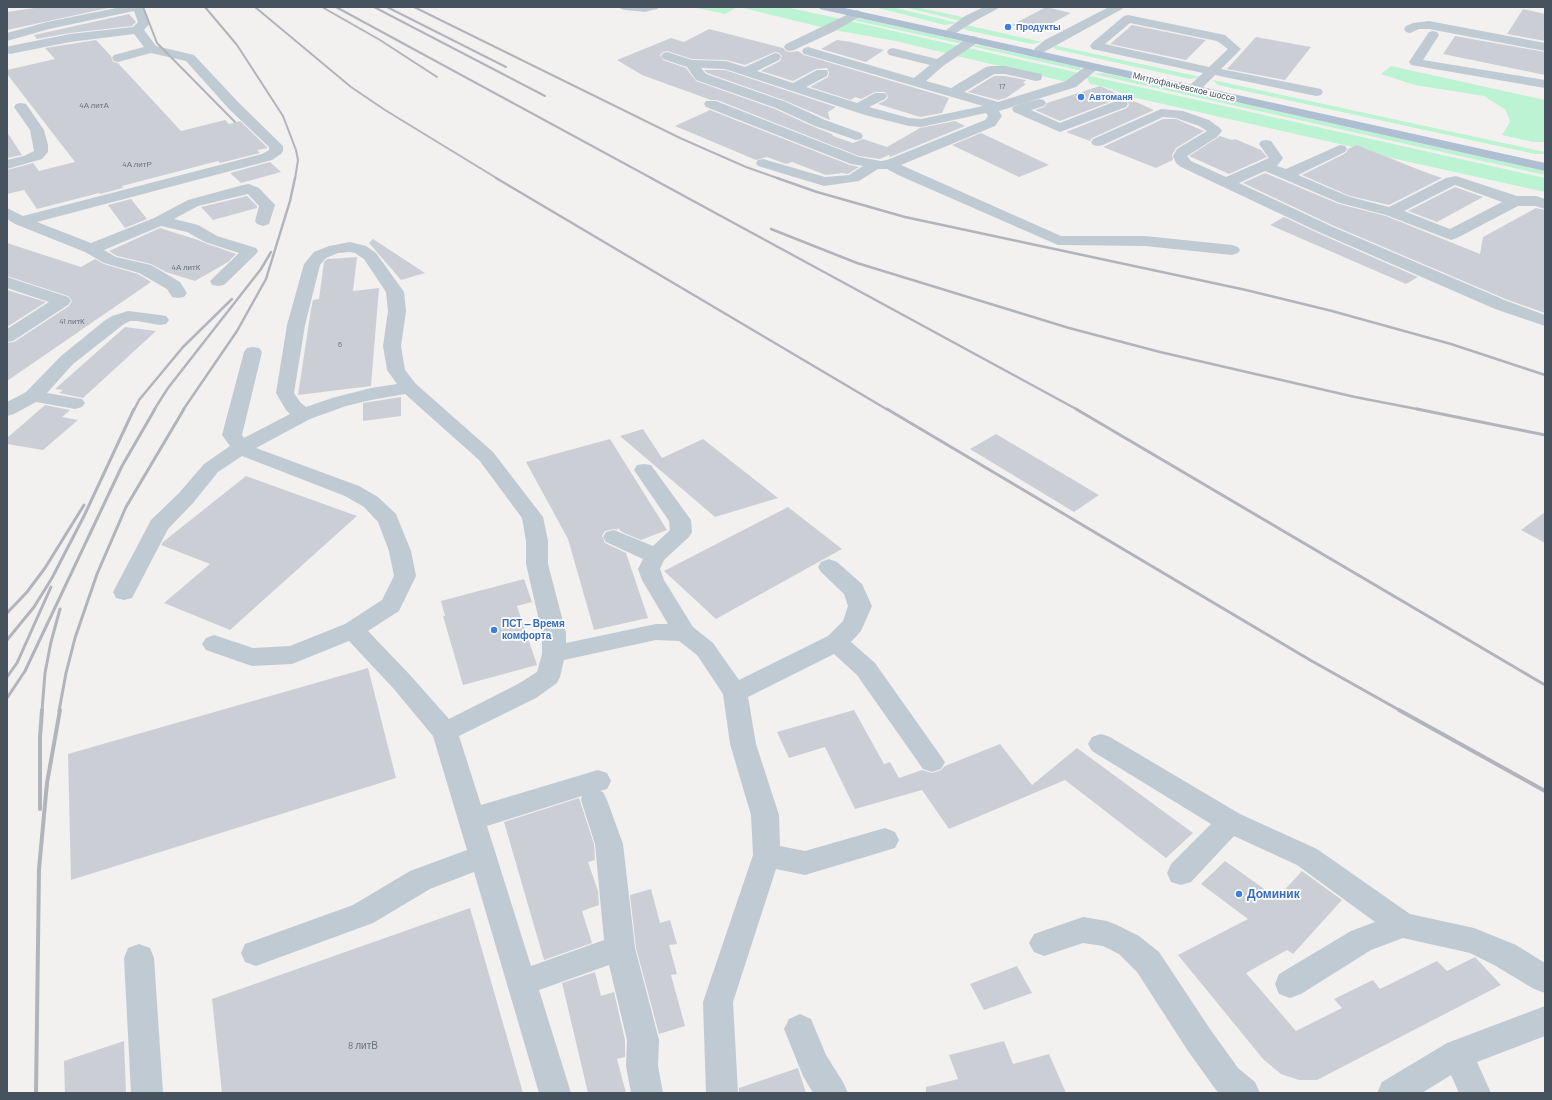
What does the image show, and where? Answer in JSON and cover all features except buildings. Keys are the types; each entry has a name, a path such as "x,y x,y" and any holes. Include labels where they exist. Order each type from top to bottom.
{"main road":[{"name":"Митрофаньевское шоссе","path":"824,7 859,11 952,30 1545,160"},
{"name":"Митрофаньевское шоссе","path":"859,11 973,40 1545,167"}],"lane":[{"path":"7,37 47,26 138,7 144,23 137,30 70,38 7,51"},
{"path":"625,7 645,9 653,7"},
{"path":"952,30 969,19 993,7"},
{"path":"1040,49 1118,7"},
{"path":"790,47 829,29 859,11"},
{"path":"1198,84 1212,71 1235,49 1221,38 1128,20 1096,46 1212,71 1316,92"},
{"path":"1410,29 1417,26 1429,25 1545,47"},
{"path":"1156,45 1173,29"},
{"path":"21,221 267,157 276,151 276,146 234,106 190,58 176,54 158,52 152,49 137,30"},
{"path":"1433,35 1415,62 1545,84"},
{"path":"917,82 939,63 973,40"},
{"path":"118,58 152,49"},
{"path":"808,50 987,103 996,114"},
{"path":"893,52 939,63"},
{"path":"667,56 691,64 726,65 807,93 864,110 908,122 921,123 996,114 1071,84 1094,67"},
{"path":"745,72 775,57"},
{"path":"691,64 701,77 781,105 856,136"},
{"path":"953,93 991,70 1005,70 1036,77"},
{"path":"793,88 822,73"},
{"path":"1079,78 1086,84 1085,88 1019,109 1060,128 1121,104"},
{"path":"766,112 807,93"},
{"path":"838,129 880,96"},
{"path":"711,104 856,162 873,165 890,164 990,123 996,114"},
{"path":"21,107 37,130 41,145 41,152 37,156"},
{"path":"1098,142 1161,113 1178,114 1204,123 1215,131 1182,152 1180,156 1181,160 1186,164 1327,230 1501,305 1545,321"},
{"path":"1226,183 1266,166 1274,161 1276,158 1266,144"},
{"path":"1286,174 1340,149"},
{"path":"8,162 37,156 42,157 49,166"},
{"path":"763,163 824,182 854,178 871,168 873,165"},
{"path":"890,164 903,172 1058,240 1145,242 1232,250"},
{"path":"1266,166 1346,200 1391,212 1451,235 1515,201"},
{"path":"204,174 222,194"},
{"path":"1391,212 1451,181 1456,180 1515,201 1536,201 1545,204"},
{"path":"91,249 160,221 193,203 222,194 249,189 254,191 267,205 263,221"},
{"path":"7,213 21,221 91,249 110,260 145,269 174,286 178,293"},
{"path":"160,221 192,228 211,239 250,251 218,281"},
{"path":"303,415 293,406 285,392 296,325 312,264 320,255 335,249 350,247 360,249 370,256 395,292 397,311 392,346 396,370 409,388 486,456 532,517 537,541 537,564 554,633 554,654 548,676 527,691 445,732"},
{"path":"7,282 62,301 7,337"},
{"path":"7,410 34,396 67,360 110,325 128,316 160,320"},
{"path":"214,644 252,657 292,655 353,630 391,605 405,576 400,551 388,519 371,502 352,491 259,457 241,448 232,435 252,352"},
{"path":"124,592 159,525 186,498 211,468 241,448 303,415 339,402 371,394 409,388"},
{"path":"34,396 75,403"},
{"path":"644,470 680,520 681,532 655,556 649,569 653,580 685,633 705,649 735,693 743,744 765,815 767,855 718,1002 722,1093"},
{"path":"614,537 655,556"},
{"path":"735,693 836,642 853,625 860,606 854,590 829,568"},
{"path":"353,630 402,682 445,732 555,1093"},
{"path":"554,654 656,632 685,633"},
{"path":"836,642 866,669 932,762"},
{"path":"1101,744 1230,822 1307,857 1403,925 1474,941 1505,955 1545,979"},
{"path":"472,819 596,790 609,844 620,948 643,1040 642,1066 647,1093"},
{"path":"1181,873 1230,822"},
{"path":"767,855 805,863 885,840"},
{"path":"256,953 363,914 420,880 483,856"},
{"path":"1290,984 1361,940 1403,925"},
{"path":"1044,943 1083,930 1107,934 1128,945 1148,962 1199,1040 1227,1078 1244,1093"},
{"path":"521,983 620,948"},
{"path":"138,958 147,1093"},
{"path":"1394,1093 1424,1073 1458,1054 1545,1020"},
{"path":"800,1029 814,1064 832,1093"},
{"path":"1458,1054 1475,1093"}],"green space":[{"path":"692,7 737,7 725,14"},
{"path":"739,7 785,7 841,19 825,28"},
{"path":"874,7 892,7 958,23 945,25"},
{"path":"904,7 916,7 967,18 961,21"},
{"path":"859,18 962,41 962,44 853,20"},
{"path":"850,21 959,46 948,53 945,53 896,41 834,30"},
{"path":"966,25 1042,42 1032,44 966,30 964,28"},
{"path":"977,45 1080,67 1082,71 971,46"},
{"path":"1053,45 1201,77 1190,79 1055,49"},
{"path":"968,48 1079,73 1067,82 957,56"},
{"path":"1391,66 1545,100 1545,142 1533,142 1502,135 1510,122 1506,110 1484,96 1415,85 1381,74"},
{"path":"1104,73 1545,171 1545,175 1093,74"},
{"path":"1090,76 1545,178 1545,192 1387,157 1357,145 1353,147 1132,97 1102,86 1090,84 1087,78"},
{"path":"1213,80 1545,152 1545,154 1535,154 1218,85"}],"railway":[{"path":"143,7 157,43 235,122"},
{"path":"205,7 237,45 283,116 296,150 298,160 295,179"},
{"path":"255,7 351,87 385,110 498,179"},
{"path":"322,7 380,40 437,77"},
{"path":"336,7 653,179"},
{"path":"374,7 545,96"},
{"path":"387,7 506,67"},
{"path":"414,7 680,138 746,167 780,179"},
{"path":"183,410 237,331 266,279 290,201 295,178"},
{"path":"496,178 888,410"},
{"path":"651,178 1078,410"},
{"path":"777,178 817,192 905,217 1246,290 1332,311 1451,344 1545,375"},
{"path":"771,229 857,263 1069,328 1160,352 1355,397 1420,410"},
{"path":"154,410 168,388 261,269 271,252"},
{"path":"134,410 139,400 183,347 232,299"},
{"path":"7,640 34,607 52,578 84,516 134,409"},
{"path":"7,698 25,671 122,466 155,409"},
{"path":"59,711 66,673 75,638 97,574 126,507 184,409"},
{"path":"887,409 1310,660 1401,711"},
{"path":"1076,409 1545,685"},
{"path":"1420,410 1545,435"},
{"path":"7,613 27,592 45,568 84,505"},
{"path":"7,677 17,663 51,587"},
{"path":"42,711 45,673 51,642 60,609"},
{"path":"40,809 40,737 42,710"},
{"path":"36,1093 39,869 47,783 60,710"},
{"path":"1399,710 1545,791"}],"place":[{"name":"Продукты","path":"1008,27"},
{"name":"Автоманя","path":"1081,97"},
{"name":"ПСТ — Время комфорта","path":"494,630"},
{"name":"Доминик","path":"1239,894"}]}
